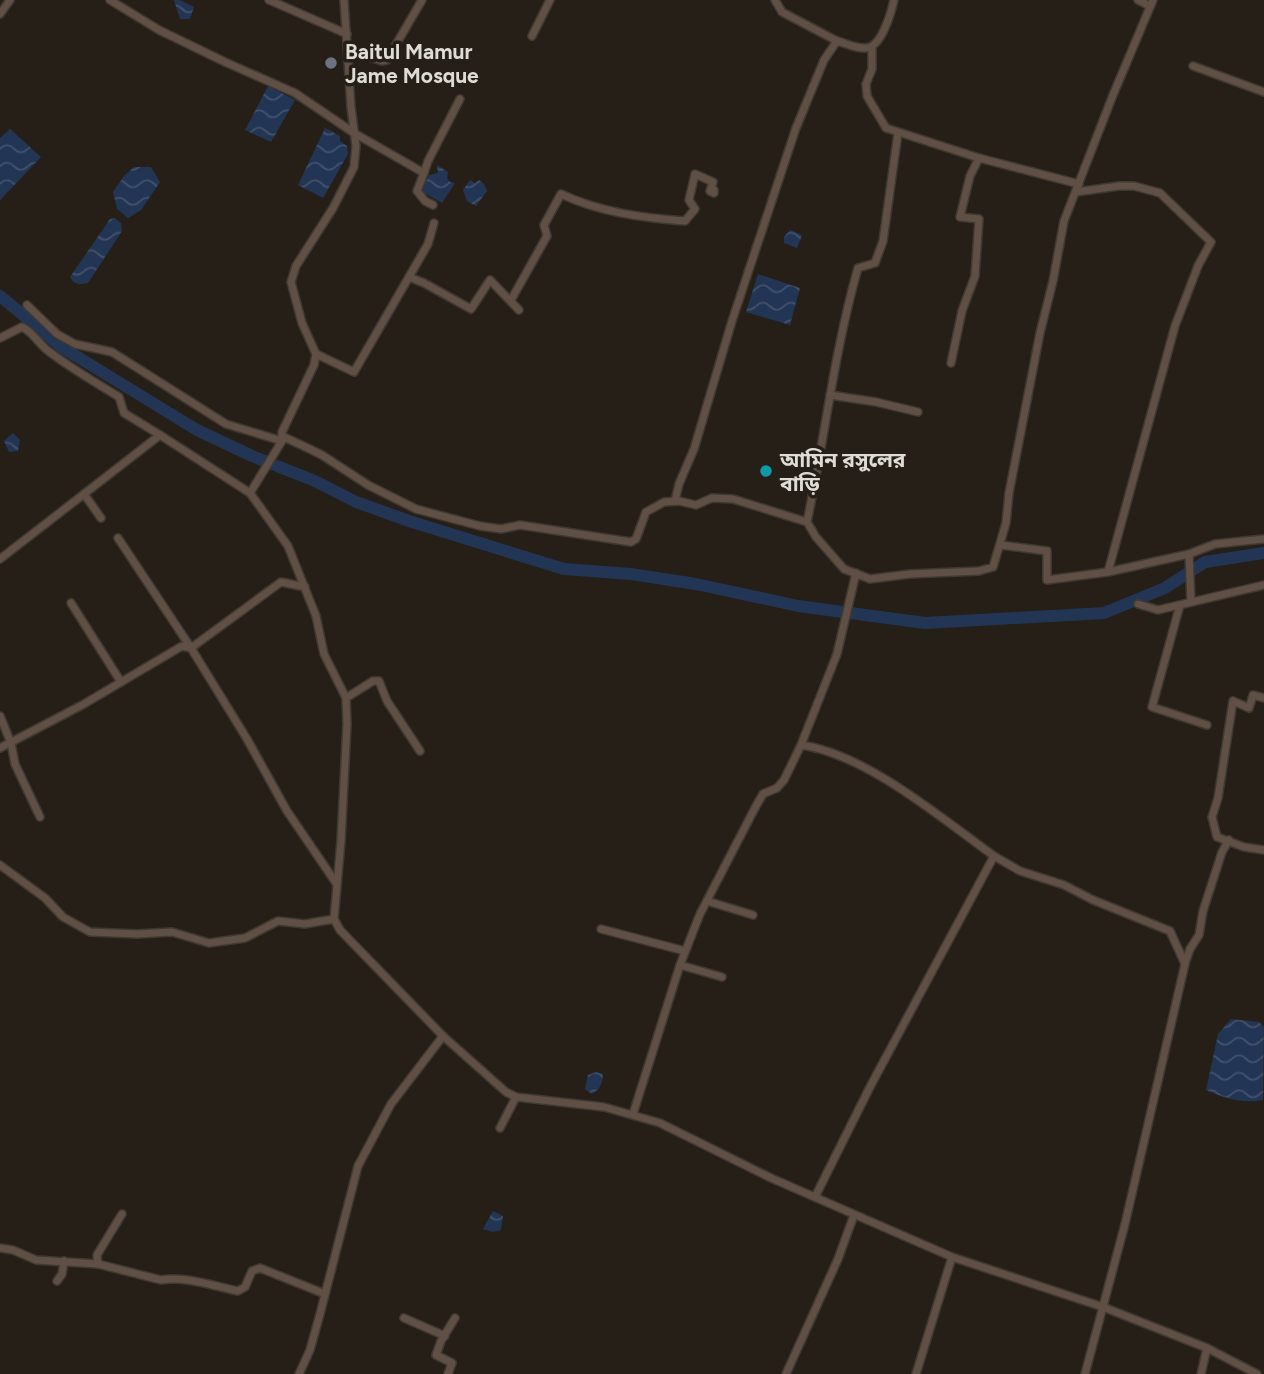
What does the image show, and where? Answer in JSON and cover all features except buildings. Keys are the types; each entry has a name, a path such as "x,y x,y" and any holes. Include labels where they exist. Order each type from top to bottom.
{"street":[{"path":"0,14 10,0"},
{"path":"110,0 159,30 295,93 354,133 424,173"},
{"path":"269,0 347,34"},
{"path":"282,441 282,432 314,365 316,354 302,323 291,282 296,266 333,208 354,167 344,0"},
{"path":"348,50 382,61 387,60 422,0"},
{"path":"531,36 550,0"},
{"path":"775,0 782,12 837,41 864,48 877,43 888,21 894,0"},
{"path":"250,493 284,437 416,509 480,526 501,529 520,524 631,542 636,539 646,512 664,502 696,505 712,498 733,499 807,522 816,537 844,569 870,579 979,571 993,567 1006,523 1009,493 1064,221 1151,3 1138,0"},
{"path":"675,501 796,128 824,60 837,41"},
{"path":"872,47 872,69 866,84 867,96 886,128 1077,188 1134,186 1160,193 1211,242 1198,266 1173,334 1108,572"},
{"path":"1193,66 1264,92"},
{"path":"433,205 417,191 428,161 460,99"},
{"path":"807,522 825,436 825,417 842,327 858,268 875,264 883,241 898,133"},
{"path":"951,363 962,311 975,276 979,219 960,217 970,176 979,158"},
{"path":"511,300 547,236 544,225 561,194 640,216 685,221 695,209 689,200 695,174 713,182 710,191 713,193 714,190"},
{"path":"316,354 354,372 428,244 434,223"},
{"path":"408,277 471,309 490,280 519,310"},
{"path":"27,305 57,334 75,344 112,352 226,424 282,441"},
{"path":"0,338 22,327 29,331 48,351 119,397 124,413 250,493 288,546 316,616 324,654 346,698 341,841 334,919 340,930 443,1036 506,1092 516,1097 633,1114 660,1123 854,1215 952,1257 1103,1307 1207,1348 1257,1374"},
{"path":"830,395 918,412"},
{"path":"0,559 160,435"},
{"path":"85,494 101,518"},
{"path":"118,538 191,648 287,811 336,883"},
{"path":"1000,545 1047,551 1047,580 1108,572 1189,554 1215,544 1264,539"},
{"path":"1189,554 1191,602"},
{"path":"633,1114 680,965 706,901 755,806 763,794 777,788 784,780 801,745 837,654 856,573"},
{"path":"0,748 182,646 191,648 281,582 304,587"},
{"path":"1138,604 1158,610 1264,585"},
{"path":"72,603 121,682"},
{"path":"1180,605 1152,707 1207,725"},
{"path":"346,698 373,681 379,681 387,701 420,751"},
{"path":"1264,698 1253,695 1249,708 1233,701 1218,798 1212,817 1217,837 1244,847 1264,850"},
{"path":"0,716 15,764 40,817"},
{"path":"801,745 819,747 840,755 877,775 994,856 1020,870 1063,885 1170,931 1185,964"},
{"path":"1085,1374 1125,1224 1185,964 1199,935 1203,911 1222,852 1229,840"},
{"path":"815,1197 871,1085 994,856"},
{"path":"0,865 44,898 63,918 89,932 172,932 209,943 245,938 278,921 305,924 334,919"},
{"path":"706,901 754,915"},
{"path":"601,929 685,951"},
{"path":"680,965 722,977"},
{"path":"299,1374 310,1350 358,1166 391,1104 443,1036"},
{"path":"500,1128 516,1097"},
{"path":"98,1264 97,1255 122,1214"},
{"path":"786,1374 838,1259 854,1215"},
{"path":"0,1248 13,1250 36,1260 98,1264 161,1280 172,1278 238,1291 245,1287 252,1270 260,1268 325,1294"},
{"path":"916,1374 952,1257"},
{"path":"57,1280 62,1274 64,1261"},
{"path":"404,1318 446,1336"},
{"path":"448,1374 452,1363 436,1355 455,1318"},
{"path":"1201,1374 1207,1348"}],"water":[{"path":"174,0 194,7 190,19 180,19"},
{"path":"268,86 295,100 271,142 245,130"},
{"path":"325,128 340,136 340,141 347,146 348,154 323,198 298,185"},
{"path":"10,129 41,157 0,200 0,138"},
{"path":"437,165 448,172 447,178 450,182 455,183 442,203 421,191 429,175 438,173"},
{"path":"134,167 151,167 160,182 141,210 128,218 117,209 113,192"},
{"path":"470,180 475,183 479,180 487,191 476,206 467,201 463,190"},
{"path":"115,218 121,223 122,231 88,283 76,283 70,277 110,219"},
{"path":"790,230 802,235 797,248 784,243 784,237"},
{"path":"758,274 800,288 790,325 746,312"},
{"path":"13,433 20,440 18,451 9,452 4,441"},
{"path":"1231,1019 1259,1022 1264,1027 1263,1100 1234,1100 1206,1090 1218,1034"},
{"path":"596,1072 603,1074 602,1080 599,1088 592,1094 585,1089 588,1075"},
{"path":"493,1211 503,1216 501,1230 493,1232 483,1229"}],"waterway":[{"path":"0,296 63,348 197,430 315,481 356,502 564,569 631,574 696,584 798,606 925,623 1104,613 1165,588 1205,562 1264,553"}],"place":[{"name":"Baitul Mamur Jame Mosque","path":"331,63"},
{"name":"আমিন রসুলের বাড়ি","path":"766,471"}]}
